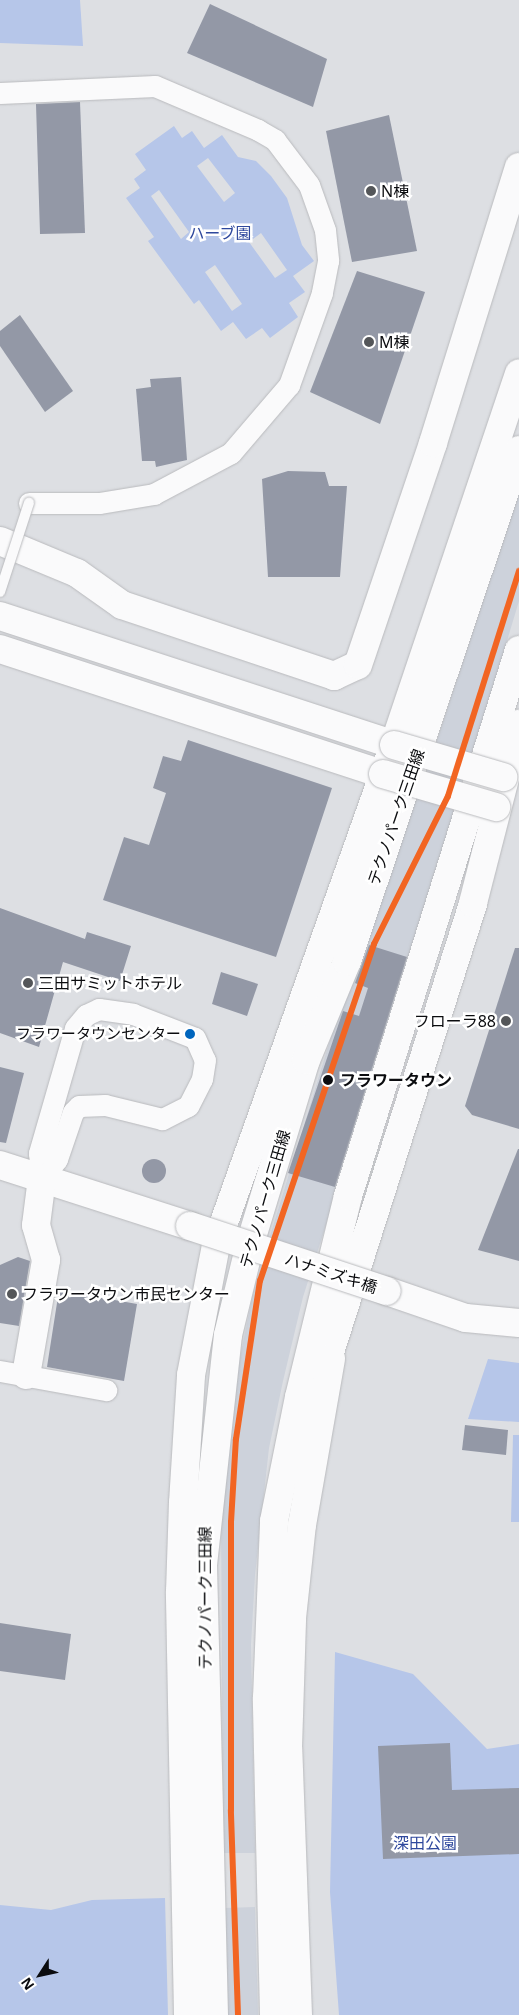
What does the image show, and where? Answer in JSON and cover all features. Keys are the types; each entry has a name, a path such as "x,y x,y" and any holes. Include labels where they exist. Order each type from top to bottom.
{"main road":[{"path":"0,541 77,573 122,605 334,676 358,665 433,443 519,167"},
{"path":"188,2015 180,1592 183,1502 191,1375 216,1245 382,774 394,745 519,373"},
{"name":"テクノパーク三田線","path":"214,2015 204,1527 228,1335 250,1244 306,1060 350,952 519,450"},
{"path":"0,616 394,745 511,779"},
{"path":"0,649 382,774 507,811"},
{"path":"274,2015 268,1635 274,1521 299,1397 348,1196 519,650"},
{"path":"274,1521 493,838 507,811 519,724"},
{"name":"ハナミズキ橋","path":"0,1165 466,1318 519,1323"},
{"path":"13,1373 46,1260 36,1225 42,1178"},
{"path":"204,1527 201,1446 228,1212"},
{"path":"298,2015 288,1748 292,1618 302,1525 336,1330"},
{"path":"271,1844 290,2015"},
{"path":"196,2015 197,1995 212,1973"}],"street":[{"path":"0,93 155,86 258,130 274,140 310,185 325,230 328,261 322,293 289,385 231,453 154,494 99,503 29,503"},
{"path":"99,1009 133,1014 195,1038 205,1060 202,1079 188,1106 162,1119 104,1105 79,1106 72,1112 57,1159 42,1178 39,1153 75,1028 86,1015 99,1009"},
{"path":"13,1373 106,1390"}],"lane":[{"path":"0,592 29,503"}],"shaded area":[{"path":"519,491 519,601 412,956 303,1297 283,1381 269,1448 255,1575 251,1645 255,1853 223,1853 221,1507 230,1408 254,1288 335,1024 438,737"},
{"path":"255,1907 258,2015 227,2015 225,1908"}],"green space":[{"path":"0,0 80,0 83,46 0,43"},
{"name":"ハーブ園","path":"174,126 182,138 192,131 204,148 222,135 238,157 256,161 271,176 287,198 302,245 314,261 293,276 305,292 289,303 298,317 270,338 262,328 246,339 233,322 221,331 199,300 194,304 148,241 154,237 126,198 140,188 134,179 146,170 135,154","holes":["208,158 235,193 224,202 197,166","159,190 189,232 181,239 151,196","261,233 287,270 275,278 249,242","215,265 242,304 232,311 205,272"]},
{"path":"488,1359 519,1363 519,1422 468,1419"},
{"path":"513,1435 519,1435 519,1522 511,1522"},
{"name":"深田公園","path":"335,1652 413,1674 487,1749 519,1744 519,2015 339,2015 330,1892"},
{"path":"165,1898 168,2015 0,2015 0,1905 51,1910 92,1900"}],"building":[{"path":"210,4 327,59 313,107 187,53"},
{"path":"80,102 85,233 40,234 36,104"},
{"name":"N棟","path":"389,115 417,251 352,262 326,131"},
{"name":"M棟","path":"357,271 425,292 380,424 310,392"},
{"path":"20,315 73,391 45,412 0,346 0,331"},
{"path":"181,377 187,460 156,467 155,461 142,461 136,389 151,387 150,379"},
{"path":"288,471 325,472 329,486 347,486 340,577 268,577 262,479"},
{"path":"188,740 332,788 276,957 103,900 124,837 149,845 166,793 153,788 163,756 181,761"},
{"name":"三田サミットホテル","path":"0,908 85,939 87,932 131,946 120,981 63,962 39,1047 0,1033"},
{"path":"369,945 407,957 335,1187 288,1173 343,1011 359,1016 368,988 355,983"},
{"name":"フローラ88","path":"515,948 519,948 519,1129 472,1115 465,1106"},
{"path":"221,972 258,984 247,1016 212,1004"},
{"path":"0,1067 24,1073 6,1143 0,1142"},
{"path":"519,1149 519,1261 478,1250"},
{"path":"154,1159 163,1162 166,1171 163,1180 154,1183 145,1180 142,1171 145,1162"},
{"name":"フラワータウン市民センター","path":"18,1257 30,1261 19,1326 0,1323 0,1265"},
{"path":"59,1290 137,1304 124,1381 47,1367"},
{"path":"465,1425 508,1430 506,1455 462,1450"},
{"path":"0,1623 71,1634 65,1680 0,1671"},
{"path":"450,1743 452,1790 519,1788 519,1854 383,1859 378,1746"}],"transit line":[{"path":"238,2015 231,1810 231,1522 236,1439 260,1281 374,944 448,796 519,571"}],"place":[{"name":"N棟","path":"371,191"},
{"name":"M棟","path":"369,342"},
{"name":"三田サミットホテル","path":"28,983"},
{"name":"フローラ88","path":"506,1021"},
{"name":"フラワータウンセンター","path":"190,1034"},
{"name":"フラワータウン","path":"328,1080"},
{"name":"フラワータウン市民センター","path":"12,1294"}]}
